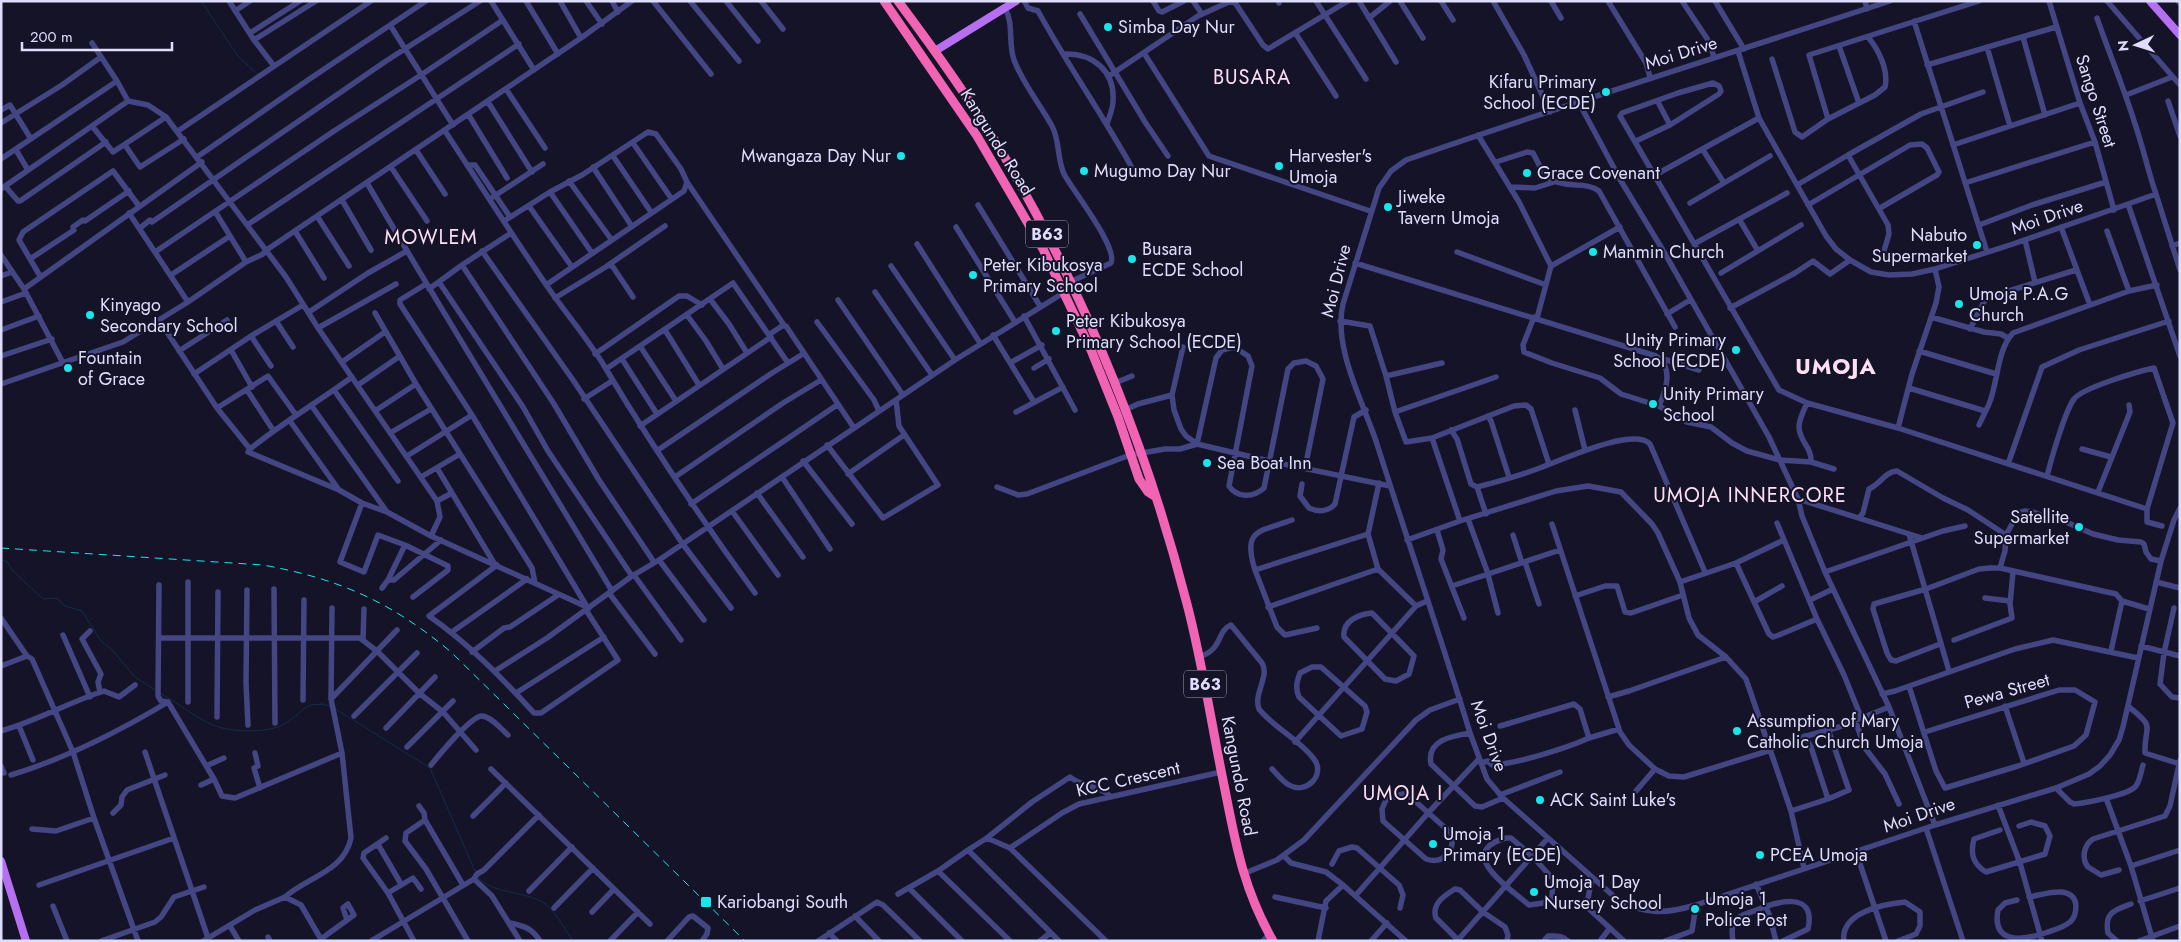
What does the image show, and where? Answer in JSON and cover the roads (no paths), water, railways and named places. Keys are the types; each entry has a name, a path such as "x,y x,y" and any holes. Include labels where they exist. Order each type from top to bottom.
{"highway":[{"name":"Kangundo Road","path":"884,1 990,158 1043,249 1064,291 1112,403 1143,486 1156,497"},
{"name":"Kangundo Road","path":"898,1 935,51 1001,151 1072,284 1127,409 1156,497 1185,597 1243,874 1268,939"}],"main road":[{"path":"935,51 1016,1"},
{"path":"2150,1 2180,35"},
{"path":"1112,403 1122,399"},
{"path":"1,861 8,878 26,941"}],"street":[{"path":"229,1 254,40 274,66"},
{"path":"235,11 250,1"},
{"path":"250,33 300,1"},
{"path":"254,40 316,1"},
{"path":"197,157 426,1"},
{"path":"140,228 215,180 386,61 480,1"},
{"path":"491,1 534,70"},
{"path":"526,1 558,54"},
{"path":"560,1 581,38"},
{"path":"586,1 602,24"},
{"path":"612,1 618,12"},
{"path":"1,384 123,342 188,302 246,262 264,254 265,251 602,24 632,1"},
{"path":"653,1 711,74"},
{"path":"690,1 739,61"},
{"path":"726,1 758,41"},
{"path":"761,1 782,29"},
{"path":"1024,1 1029,9 1038,11 1131,166"},
{"path":"1153,1 1159,11 1162,12 1184,1"},
{"path":"1193,1 1202,14"},
{"path":"1109,76 1202,14 1231,1 1236,4 1264,47 1268,49 1296,34 1348,1"},
{"path":"1316,1 1366,79"},
{"path":"1359,1 1396,62"},
{"path":"1369,18 1390,1"},
{"path":"1400,1 1423,38"},
{"path":"1441,1 1453,20"},
{"path":"1492,1 1524,54 1550,112"},
{"path":"1551,1 1561,18"},
{"path":"1608,1 1646,63 1650,78"},
{"path":"1682,1 1710,43 1714,58"},
{"path":"1715,1 1741,50"},
{"path":"1865,1 1867,9"},
{"name":"Moi Drive","path":"1890,1 1478,135 1400,164 1384,179 1370,212 1340,321 1343,347 1366,410 1470,733 1487,779 1502,796 1592,879 1618,900 1634,908 1655,912 1672,912 1696,905 1935,825 2056,788 2089,774 2110,755 2119,740 2129,707 2138,658 2161,561 2174,520 2180,508"},
{"path":"1828,119 1809,55 1979,1"},
{"name":"Sango Street","path":"2049,1 2080,102 2095,142 2114,210"},
{"path":"2107,1 2180,85"},
{"path":"178,131 367,2"},
{"path":"495,671 980,343 1064,291 1072,284 1110,263 1112,255 1098,225 1065,175 1052,127 1018,68 1010,44 1010,20 1005,8"},
{"path":"1080,14 1168,156"},
{"path":"2097,18 2126,96 2147,169 2180,270"},
{"path":"155,252 502,20"},
{"path":"1914,21 1987,252"},
{"path":"390,26 437,97 453,125"},
{"path":"1927,65 2056,27"},
{"path":"1296,34 1336,96"},
{"path":"1772,59 1795,132 1802,137 1828,119 1883,90 1886,82 1877,49 1868,37"},
{"path":"2023,37 2045,115"},
{"path":"92,43 128,101 148,106 166,117 178,131 286,277 318,328 437,501 440,517 431,536"},
{"path":"247,225 519,44"},
{"path":"1839,46 1859,103"},
{"path":"1987,48 2010,126"},
{"name":"Moi Drive","path":"1741,50 1759,118 1808,204 1836,249 1850,260 1879,274 1897,275 1935,269 2114,210 2156,194"},
{"path":"1144,53 1209,156 1370,212"},
{"path":"1064,54 1081,54 1092,59 1109,76 1112,83 1114,101 1107,124"},
{"path":"1,123 100,57"},
{"path":"2126,96 2172,77"},
{"path":"1,159 117,81"},
{"path":"1636,141 1670,124 1719,94 1721,91 1719,86 1714,83 1700,87 1664,98 1658,102 1620,115 1779,390 1807,403 1898,428 2147,509"},
{"path":"506,89 545,148"},
{"path":"1797,185 1921,114 1983,92"},
{"path":"106,142 20,201 3,187 128,101"},
{"path":"1578,101 1690,300 1758,414 1798,499 1802,516 1825,572 1889,707 1935,825"},
{"path":"2168,101 2180,136"},
{"path":"488,102 532,172"},
{"path":"1658,102 1670,124"},
{"path":"1952,145 2080,102"},
{"path":"1,110 10,105 31,139"},
{"path":"468,114 507,178"},
{"path":"92,126 113,152 166,117"},
{"path":"1655,176 1759,118"},
{"path":"445,131 467,165 510,217"},
{"path":"504,221 613,156 648,132 656,134 854,428"},
{"path":"1478,135 1510,187 1551,266 1535,318 1523,345 1524,352 1600,378 1621,394 1659,406 1687,422 1711,427 1732,443 1746,450 1780,460 1811,462 1834,469"},
{"path":"125,145 140,167 184,140"},
{"path":"1965,184 2095,142"},
{"path":"633,143 671,198"},
{"path":"1808,204 1910,145 1920,143 1926,148 1939,172 1937,175 1880,208"},
{"path":"16,150 28,170"},
{"path":"416,150 446,194"},
{"path":"1703,150 1724,183"},
{"path":"1496,162 1527,152 1532,153 1542,171 1554,182"},
{"path":"1848,155 1888,225 1889,234 1883,254"},
{"path":"613,156 651,212"},
{"path":"1690,203 1770,156"},
{"path":"1,302 25,291 40,276 202,162"},
{"path":"492,197 543,164"},
{"path":"391,167 427,221"},
{"path":"593,168 632,225"},
{"path":"40,276 19,240 23,232 113,171 139,206"},
{"path":"569,181 611,240"},
{"path":"546,285 671,198 684,191 687,182"},
{"path":"1510,187 1534,188 1554,182 1594,188 1599,191 1675,327"},
{"path":"1979,225 2032,205 2106,182"},
{"path":"367,183 610,592 655,654"},
{"path":"30,259 74,230 73,227 83,220 129,191"},
{"path":"550,192 592,253"},
{"path":"1694,244 1787,193"},
{"path":"492,197 511,233 606,369 640,426 658,450 691,504 755,593"},
{"path":"342,200 371,250"},
{"path":"2128,204 2180,356"},
{"path":"978,205 1040,306"},
{"path":"529,206 572,267"},
{"path":"129,213 188,302"},
{"path":"216,213 246,262"},
{"path":"317,216 349,266"},
{"path":"1740,218 1758,251"},
{"path":"1721,273 1801,225"},
{"path":"556,298 665,226"},
{"path":"956,227 1015,322"},
{"path":"2061,227 2090,305"},
{"path":"1551,266 1620,228"},
{"path":"295,231 324,278"},
{"path":"2107,231 2128,291"},
{"path":"495,564 429,616 452,632 495,671 534,713 541,713 616,663 617,658 472,415 400,304 400,300 439,282 511,233"},
{"path":"172,276 230,236"},
{"path":"2025,240 2035,282"},
{"path":"2172,246 2180,243"},
{"path":"917,244 980,343"},
{"path":"308,312 368,273 407,251"},
{"path":"482,251 682,543 731,608"},
{"path":"1457,252 1546,285"},
{"path":"1,255 25,291 64,363"},
{"path":"1730,308 1795,273 1813,261 1830,274 1850,260"},
{"path":"1355,263 1699,370"},
{"path":"462,265 554,404 599,480 657,561 704,620"},
{"path":"607,266 613,267 632,297"},
{"path":"891,266 955,360"},
{"path":"1898,428 1938,294 1939,286 1935,269"},
{"path":"1970,329 1986,298 2076,270"},
{"path":"1,276 12,272"},
{"path":"439,282 633,576 681,640"},
{"path":"318,328 396,284"},
{"path":"606,369 734,284 788,363"},
{"path":"1979,425 1989,404 1996,374 2008,338 2017,331 2128,291 2157,285"},
{"path":"875,292 932,376"},
{"path":"595,354 679,296 688,296 702,305"},
{"path":"710,299 729,324 747,353"},
{"path":"838,300 904,394"},
{"path":"1667,314 1690,300"},
{"path":"194,374 251,336 303,305"},
{"path":"375,313 431,409 532,568 535,583"},
{"path":"687,315 723,369"},
{"path":"1,330 39,316"},
{"path":"1024,316 1042,346 1075,410"},
{"path":"1931,317 1970,329 2001,334 2008,338"},
{"path":"159,320 217,408 250,449 248,452 339,490 431,536 587,607"},
{"path":"179,351 227,320"},
{"path":"276,321 293,347"},
{"path":"1340,321 1370,326 1395,412 1406,442 1432,438 1514,406 1529,406 1549,464"},
{"path":"2008,464 2042,367 2079,350 2168,321"},
{"path":"817,322 874,400 879,411"},
{"path":"640,426 747,353 784,325"},
{"path":"665,330 700,385"},
{"path":"342,362 386,332"},
{"path":"251,336 271,366"},
{"path":"993,336 1034,402"},
{"path":"1,356 52,339"},
{"path":"640,346 676,401"},
{"path":"1010,363 1042,346"},
{"path":"1183,348 1172,395 1174,410 1186,436 1197,444 1234,454 1390,486"},
{"path":"1197,444 1216,358 1222,350 1234,348 1248,356 1252,366 1228,486 1235,494 1240,496 1254,493 1264,488 1288,370 1294,364 1306,361 1316,366 1323,379 1306,468"},
{"path":"231,350 272,430"},
{"path":"1920,352 1996,374"},
{"path":"658,450 804,354"},
{"path":"358,385 400,356"},
{"path":"1659,406 1667,380 1666,371 1660,358"},
{"path":"622,359 657,414"},
{"path":"1034,368 1049,359"},
{"path":"1386,376 1442,363"},
{"path":"2047,476 2068,410 2075,398 2088,389 2154,368 2173,423 2147,509 2148,522 2162,526"},
{"path":"1115,383 1132,376"},
{"path":"217,408 266,377 270,377 296,416"},
{"path":"250,449 272,430 290,421 352,377"},
{"path":"1395,412 1496,378"},
{"path":"674,477 783,403 821,380"},
{"path":"584,399 612,381"},
{"path":"375,410 416,384"},
{"path":"1016,412 1063,387"},
{"path":"1909,388 1985,411"},
{"path":"334,390 398,481"},
{"path":"1127,409 1172,395"},
{"path":"827,446 883,518 938,485 898,423 896,400"},
{"path":"1807,403 1799,426 1800,433 1812,454 1811,462"},
{"path":"311,405 386,512"},
{"path":"691,504 837,405"},
{"path":"2098,492 2130,412 2128,405"},
{"path":"390,433 431,409"},
{"path":"1302,484 1300,496 1309,508 1322,511 1329,510 1335,504 1354,417 1366,410"},
{"path":"1575,410 1585,450"},
{"path":"407,456 472,415"},
{"path":"1488,416 1509,477"},
{"path":"290,421 339,490"},
{"path":"1451,430 1457,439 1471,484 1477,487 1536,470 1585,450 1626,440 1641,439 1647,441 1696,547 1705,572 1704,574"},
{"path":"848,474 904,435"},
{"path":"1432,438 1460,521"},
{"path":"997,486 1018,494 1027,494 1130,455 1165,448 1180,449 1197,444"},
{"path":"2082,449 2111,457"},
{"path":"421,477 460,454"},
{"path":"803,461 852,524"},
{"path":"437,468 495,564"},
{"path":"1859,518 1869,488 1876,486 1886,474 1897,471 1968,510 2006,535"},
{"path":"782,477 830,549"},
{"path":"1379,484 1368,534 1378,569 1416,606"},
{"path":"1407,540 1556,491 1588,486 1621,492 1652,524 1658,533 1680,582 1689,618 1698,635 1726,657 1746,680 1771,748 1790,811 1804,868"},
{"path":"1477,487 1486,514"},
{"path":"437,501 452,493"},
{"path":"757,493 803,557"},
{"path":"1798,499 1922,538"},
{"path":"362,503 340,562 364,572 378,535 405,545 448,566 448,570 413,597"},
{"path":"732,511 778,575"},
{"path":"2000,568 2005,551 2006,535 2018,513 2025,511 2066,522 2093,534 2118,540 2141,542 2144,544 2146,552 2151,559 2161,561"},
{"path":"1468,519 1487,573 1498,613"},
{"path":"1292,520 1257,534 1252,539 1249,550 1268,607 1282,634 1317,628"},
{"path":"1777,523 1817,619 1844,675 1866,748 1886,774 1899,804"},
{"path":"1552,524 1619,729 1629,745 1655,769 1669,776 1684,777 1889,707"},
{"path":"1825,572 1922,538 1965,526"},
{"path":"1437,530 1443,550 1441,559 1464,618"},
{"path":"1255,570 1368,534"},
{"path":"1909,534 1940,644 1950,671"},
{"path":"1513,535 1539,604"},
{"path":"388,580 394,580 441,540"},
{"path":"1680,582 1736,563 1784,540"},
{"path":"382,588 388,580 405,545"},
{"path":"1452,586 1560,550"},
{"path":"1736,563 1767,632 1773,637 1817,619"},
{"path":"1940,644 1899,660 1891,660 1873,609 1874,604 1926,589 1979,569 2000,568 2116,594 2122,601 2149,609"},
{"path":"1268,607 1378,569"},
{"path":"1954,640 2012,618 2010,601 2013,572"},
{"path":"452,632 527,579"},
{"path":"188,582 188,702"},
{"path":"2156,582 2180,588"},
{"path":"159,585 159,693 161,701 168,702"},
{"path":"1575,596 1605,586 1617,586 1625,612 1631,613 1683,595"},
{"path":"1754,602 1782,586"},
{"path":"274,589 275,723"},
{"path":"1810,600 1833,589"},
{"path":"247,590 246,683 248,725"},
{"path":"217,717 218,592"},
{"path":"472,652 504,628 510,628 558,595"},
{"path":"1984,598 2010,601"},
{"path":"303,700 304,600"},
{"path":"1295,742 1416,606 1427,600"},
{"path":"2111,652 2122,601"},
{"path":"145,752 192,891 206,939 255,910 285,897 293,890 336,865 347,852 351,829 342,753 330,699 332,608"},
{"path":"2174,608 2164,653 2160,684 2164,691 2172,697 2180,698"},
{"path":"363,640 364,609"},
{"path":"1372,613 1414,656 1409,674 1403,678 1391,681 1385,679 1368,660 1344,636 1344,628 1352,619 1372,613"},
{"path":"1,618 27,656 32,659 73,752 94,818 138,941"},
{"path":"1199,657 1208,654 1214,649 1226,627 1233,625 1246,645 1265,666 1257,704 1259,709 1315,760 1317,775 1315,781 1309,786 1298,788 1289,785 1272,770"},
{"path":"330,699 378,652 397,630"},
{"path":"90,632 82,639 101,674 98,686 100,692"},
{"path":"63,635 90,697"},
{"path":"516,693 604,637"},
{"path":"159,638 357,638 363,640 442,712 476,750"},
{"path":"1882,694 2015,649 2053,640 2138,658"},
{"path":"2141,646 2180,656"},
{"path":"354,716 417,653"},
{"path":"1,666 27,656"},
{"path":"1608,697 1726,657"},
{"path":"1321,666 1365,706 1367,712 1362,729 1341,736 1320,715 1297,693 1300,673 1312,667 1321,666"},
{"path":"386,728 435,677"},
{"path":"1,731 18,726 100,692 104,691 119,697 135,685"},
{"path":"1909,686 1942,786 1950,788 2024,763 2005,706"},
{"name":"Pewa Street","path":"1924,732 2059,690 2074,690 2095,702 2091,724 2086,735 2080,741 2074,746 2024,763"},
{"path":"1243,874 1284,856 1304,840 1416,720 1430,710 1460,699"},
{"path":"407,747 453,701"},
{"path":"11,775 37,767 113,734 168,702"},
{"path":"168,702 214,780 219,794 225,798 235,798 342,753"},
{"path":"1500,726 1574,704 1580,708 1589,738"},
{"path":"2119,870 2106,874 2096,874 2085,863 2084,857 2089,842 2118,830 2165,816 2170,806 2180,763 2145,753 2148,725 2145,720 2129,707"},
{"path":"431,764 461,731 481,716 491,720 508,735"},
{"path":"18,726 33,760"},
{"path":"1356,895 1429,812 1480,761 1488,760 1492,765 1506,763 1553,751 1619,729"},
{"path":"1790,811 1849,790 1828,729"},
{"path":"1470,733 1440,741 1432,750 1431,764 1475,806 1479,807 1560,772"},
{"path":"1804,736 1811,748 1828,799"},
{"path":"255,753 258,766 254,768 260,788"},
{"path":"206,766 224,758"},
{"path":"2056,788 2074,804 2106,798 2134,788 2137,785 2143,765"},
{"path":"1,766 4,773"},
{"path":"492,769 650,924"},
{"path":"1636,791 1655,769"},
{"name":"KCC Crescent","path":"1010,848 1073,806 1221,772"},
{"path":"113,813 121,806 125,792 165,775"},
{"path":"898,894 938,871 987,838 1032,802 1070,777 1081,784 1099,788 1110,796"},
{"path":"201,784 214,780"},
{"path":"473,816 506,783"},
{"path":"1406,794 1429,812 1451,834 1452,839 1449,853 1440,860 1433,861 1426,859 1405,841 1383,821 1382,809 1386,800 1393,796 1406,794"},
{"path":"2106,798 2130,866 2152,938"},
{"path":"1998,805 2020,863 2041,938"},
{"path":"419,806 424,812 425,820 463,885"},
{"path":"370,941 474,879 539,815"},
{"path":"32,829 56,831 94,818"},
{"path":"425,820 406,833 404,838 434,883 441,898 468,941"},
{"path":"2000,830 1974,839 1972,853 1974,861 1986,872 2045,854 2050,836 2046,826 2037,822 2019,826"},
{"path":"1926,828 1963,941"},
{"path":"39,885 174,838"},
{"path":"386,838 364,853 363,858 388,893 414,941"},
{"path":"987,838 1010,848 1106,941"},
{"path":"1510,838 1533,857 1553,879 1552,897 1542,903 1529,905 1506,885 1484,863 1483,858 1492,841 1510,838"},
{"path":"1507,941 1508,935 1504,927 1483,912 1460,890 1455,889 1439,900 1434,914 1458,940 1483,912 1506,885 1533,857 1548,838"},
{"path":"374,847 379,846 401,884"},
{"path":"1332,864 1339,851 1352,846 1357,848 1401,890 1403,902 1400,908"},
{"path":"529,891 572,847"},
{"path":"968,850 1058,941"},
{"path":"2130,866 2180,850"},
{"path":"1856,852 1886,941"},
{"path":"1284,856 1291,863 1326,872 1356,895 1406,941"},
{"path":"554,908 593,868"},
{"path":"938,871 1010,941"},
{"path":"1,884 8,878"},
{"path":"388,893 412,878 421,889"},
{"path":"474,879 492,896 520,941"},
{"path":"1592,879 1588,907 1624,941"},
{"path":"1318,941 1326,901 1343,884"},
{"path":"1756,884 1769,914 1776,941"},
{"path":"101,941 157,921 172,899 204,887"},
{"path":"909,888 962,941"},
{"path":"2140,901 2180,888"},
{"path":"592,912 614,889"},
{"path":"2017,900 2005,902 1998,910 1996,924 1999,933 2007,939 2041,938 2069,923 2074,918 2075,900 2068,894 2060,891 2029,897"},
{"path":"285,897 301,905 322,940 347,920"},
{"path":"1275,897 1326,908"},
{"path":"1733,941 1732,933 1734,922 1737,918 1764,906 1793,900 1806,908 1810,914 1808,928 1783,941"},
{"path":"818,941 874,903 880,902 920,941"},
{"path":"1844,941 1849,921 1853,917 1905,902 1920,912 1919,931 1898,941"},
{"path":"2117,941 2108,933 2108,918 2113,911 2131,904"},
{"path":"1665,941 1692,931 1696,905"},
{"path":"53,906 67,941"},
{"path":"610,941 638,912"},
{"path":"667,941 689,917 693,916 708,928 707,934 702,941"},
{"path":"855,916 879,941"},
{"path":"510,924 532,930 540,941"},
{"path":"1371,941 1387,924"},
{"path":"230,926 239,941"},
{"path":"2138,941 2152,938 2180,926"},
{"path":"1600,941 1610,928"},
{"path":"829,933 837,941"},
{"path":"1040,941 1050,933"},
{"path":"1544,941 1548,936 1562,936 1568,941"}],"waterway":[{"path":"201,1 237,55 257,74"},
{"path":"1,559 7,562 13,571 43,599 57,598 65,606 82,611 101,641 113,651 135,677 155,690"},
{"path":"160,693 210,724 234,730 253,731 270,729 287,722 310,705 324,704 331,707"},
{"path":"334,708 430,768 475,871"},
{"path":"478,877 491,887 528,896 544,903 556,915 573,941"}],"railway":[{"path":"1,548 263,565 316,577 341,585 385,606 429,634 451,652 745,941"}],"place":[{"name":"Simba Day Nur","path":"1108,27"},
{"name":"Kifaru Primary School (ECDE)","path":"1606,92"},
{"name":"Mwangaza Day Nur","path":"901,156"},
{"name":"Harvester's Umoja","path":"1279,166"},
{"name":"Mugumo Day Nur","path":"1084,171"},
{"name":"Grace Covenant","path":"1527,173"},
{"name":"Jiweke Tavern Umoja","path":"1388,207"},
{"name":"Nabuto Supermarket","path":"1977,245"},
{"name":"Manmin Church","path":"1593,252"},
{"name":"Busara ECDE School","path":"1132,259"},
{"name":"Peter Kibukosya Primary School","path":"973,275"},
{"name":"Umoja P.A.G Church","path":"1959,304"},
{"name":"Kinyago Secondary School","path":"90,315"},
{"name":"Peter Kibukosya Primary School (ECDE)","path":"1056,331"},
{"name":"Unity Primary School (ECDE)","path":"1736,350"},
{"name":"Fountain of Grace","path":"68,368"},
{"name":"Unity Primary School","path":"1653,404"},
{"name":"Sea Boat Inn","path":"1207,463"},
{"name":"Satellite Supermarket","path":"2079,527"},
{"name":"Assumption of Mary Catholic Church Umoja","path":"1737,731"},
{"name":"ACK Saint Luke's","path":"1540,800"},
{"name":"Umoja 1 Primary (ECDE)","path":"1433,844"},
{"name":"PCEA Umoja","path":"1760,855"},
{"name":"Umoja 1 Day Nursery School","path":"1534,892"},
{"name":"Kariobangi South","path":"706,902"},
{"name":"Umoja 1 Police Post","path":"1695,909"}],"district":[{"name":"BUSARA","path":"1252,77"},
{"name":"MOWLEM","path":"431,237"},
{"name":"UMOJA","path":"1836,366"},
{"name":"UMOJA INNERCORE","path":"1750,495"},
{"name":"UMOJA I","path":"1403,793"}]}
